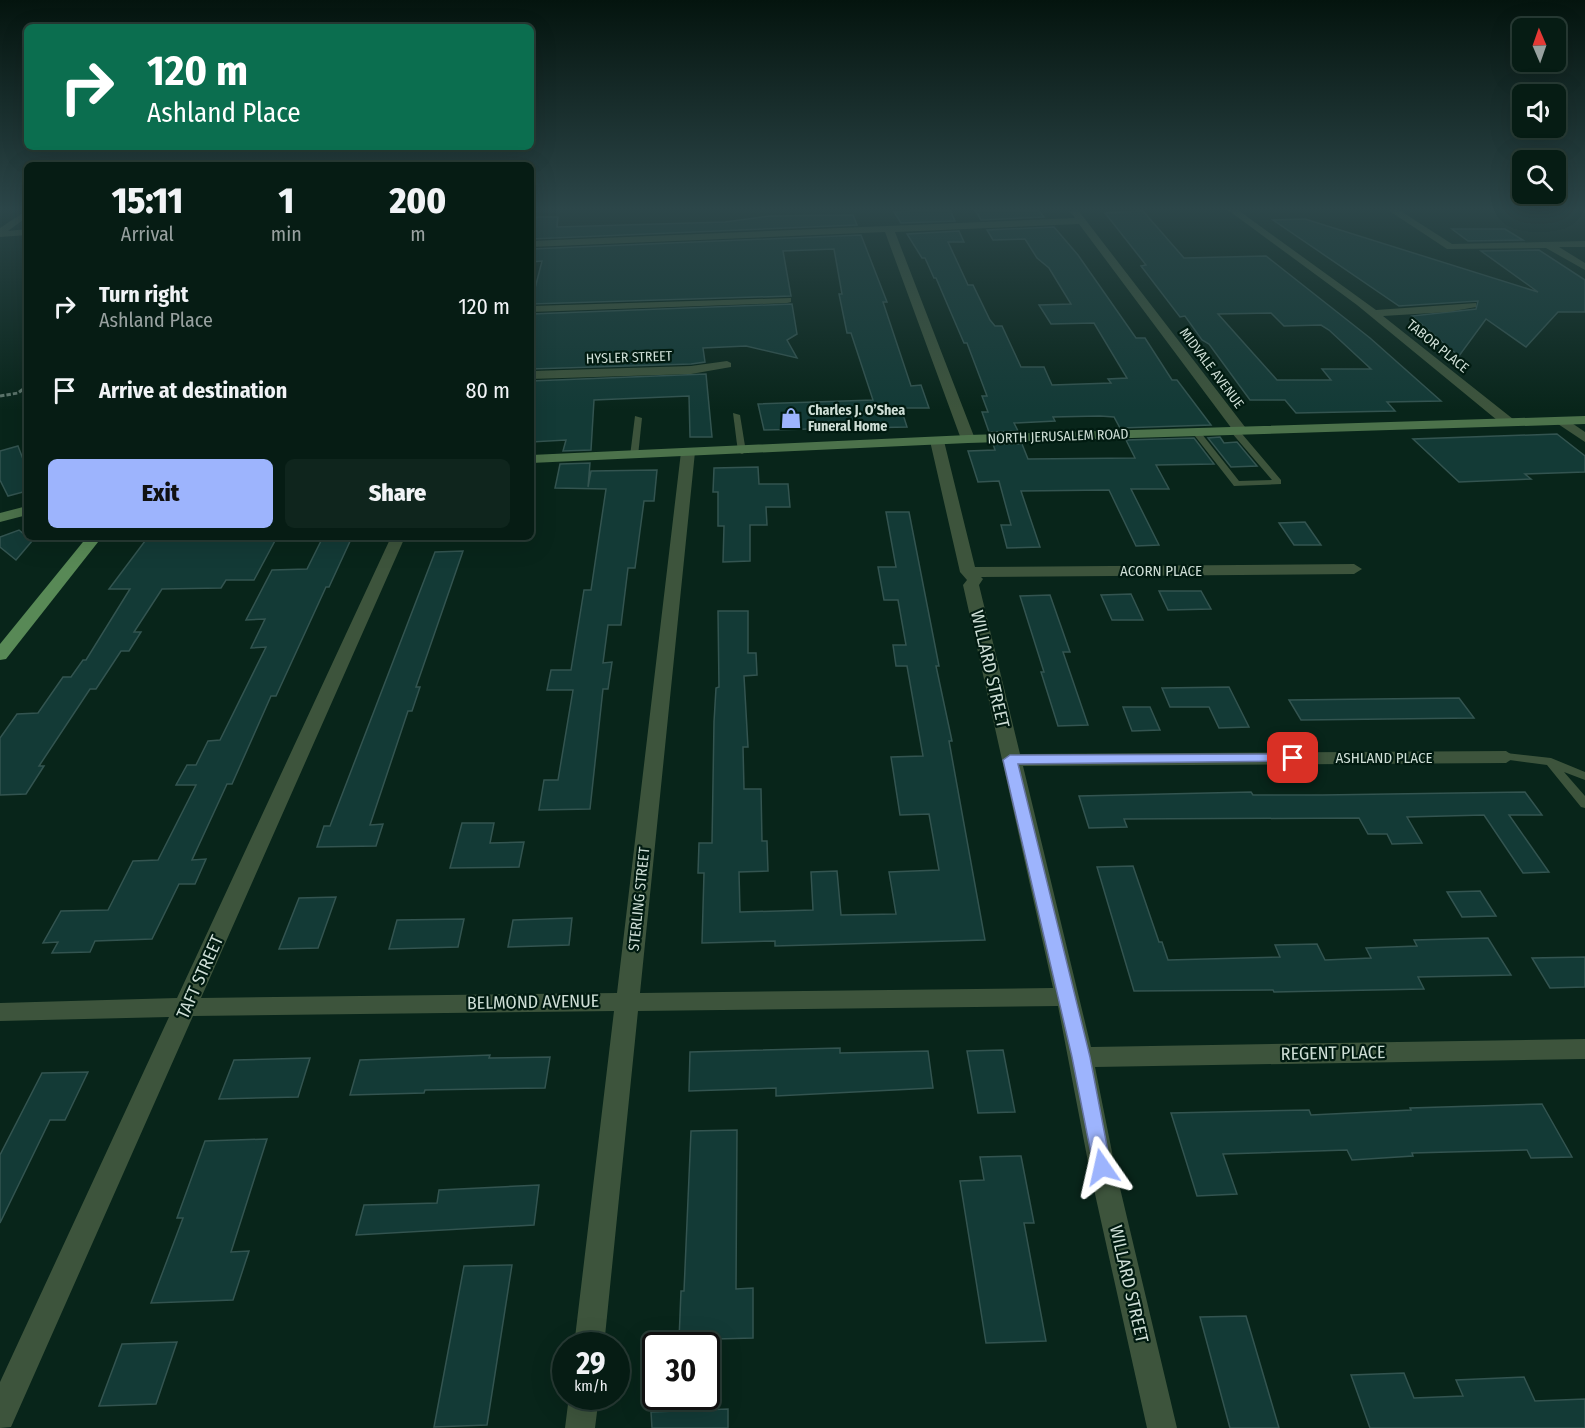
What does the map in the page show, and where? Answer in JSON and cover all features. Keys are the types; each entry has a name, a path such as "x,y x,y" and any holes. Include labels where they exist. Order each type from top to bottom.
{"main road":[{"name":"NORTH JERUSALEM ROAD","path":"534,459 968,439 1585,420"},
{"path":"0,518 24,511"},
{"path":"0,655 93,540"}],"street":[{"path":"907,277 968,439"},
{"name":"MIDVALE AVENUE","path":"1123,277 1237,430"},
{"name":"TABOR PLACE","path":"1324,277 1373,313 1508,422"},
{"path":"534,309 787,300"},
{"path":"1373,313 1448,309 1472,305"},
{"name":"HYSLER STREET","path":"534,375 691,370 727,365"},
{"path":"1563,421 1585,438"},
{"name":"WILLARD STREET","path":"937,441 968,572 975,579 971,585 1081,1057 1102,1167 1162,1428"},
{"name":"STERLING STREET","path":"591,1332 688,452"},
{"name":"TAFT STREET","path":"0,1416 397,540"},
{"name":"ACORN PLACE","path":"968,572 1353,569"},
{"name":"ASHLAND PLACE","path":"1010,760 1506,757"},
{"name":"BELMOND AVENUE","path":"0,1012 187,1007 1066,997"},
{"name":"REGENT PLACE","path":"1081,1057 1585,1049"},
{"path":"580,1428 582,1410"}],"lane":[{"path":"736,415 741,451"},
{"path":"634,456 638,418"},
{"path":"1195,431 1237,484 1278,482 1237,430"},
{"path":"1506,757 1551,762 1585,776"},
{"path":"1551,762 1585,804"}],"path":[{"path":"0,396 18,393 24,388"}],"building":[{"path":"538,277 788,277 791,296 534,304"},
{"path":"839,277 877,277 887,302 883,302 911,386 921,385 929,408 901,408 907,427 764,430 758,404 873,400 851,333 847,333 839,294 842,294"},
{"path":"933,277 964,277 968,285 973,285 990,320 995,326 1002,326 1021,367 1044,367 1052,385 1111,383 1108,379 1127,378 1094,323 1051,324 1039,305 1071,304 1054,277 1093,277 1136,338 1145,338 1172,380 1177,380 1211,425 1120,428 1114,417 1053,417 1055,421 1014,423 1018,431 989,432 982,412 988,412 982,396 987,396 967,343 964,343 936,278"},
{"path":"1149,277 1292,277 1370,338 1441,401 1387,402 1395,411 1296,413 1285,400 1250,400 1209,344 1202,340 1185,316 1180,317","holes":["1271,313 1284,326 1321,325 1371,369 1322,369 1331,380 1277,380 1218,314"]},
{"path":"1356,277 1489,277 1538,292 1517,277 1580,277 1585,280 1585,312 1558,312 1526,347 1486,319 1459,356 1412,316 1476,309 1478,301 1399,306"},
{"path":"792,304 797,334 787,340 797,358 746,346 703,348 705,362 691,364 534,369 534,314"},
{"path":"706,374 712,437 690,437 689,396 594,400 591,450 563,451 566,440 534,442 534,381"},
{"path":"1557,434 1585,456 1585,472 1525,474 1531,479 1459,482 1413,439"},
{"path":"1220,437 1224,443 1237,442 1257,466 1231,467 1208,438"},
{"path":"1194,438 1214,464 1156,465 1169,489 1131,489 1159,545 1136,546 1109,490 1021,491 1040,547 1007,548 1001,525 1011,525 999,481 978,482 968,451 995,450 993,444 1022,444 1028,459 1135,458 1126,440"},
{"path":"18,446 24,459 24,492 8,496 0,480 0,451"},
{"path":"590,463 588,487 591,471 657,470 654,501 644,501 635,568 628,568 621,625 608,625 603,663 612,662 608,689 603,689 590,809 539,810 544,780 558,780 573,690 547,690 551,670 571,670 584,590 591,590 606,489 555,488 560,464"},
{"path":"758,467 759,484 788,484 790,507 766,507 767,525 750,525 750,561 723,562 724,526 718,526 718,492 713,492 714,468"},
{"path":"886,512 909,512 939,666 936,666 952,741 949,741 985,940 775,946 775,941 702,943 704,873 698,873 699,843 712,843 714,722 716,688 719,687 718,611 748,611 748,653 756,653 757,675 744,676 748,747 743,747 744,789 761,789 762,841 767,841 768,871 739,872 740,912 813,910 811,872 837,871 841,915 896,914 889,872 939,870 929,814 900,815 891,757 923,756 907,666 896,666 893,645 906,645 898,600 884,600 878,567 896,567"},
{"path":"1305,522 1321,545 1294,545 1279,523"},
{"path":"19,530 24,534 24,540 32,541 16,560 0,547 0,537"},
{"path":"146,540 275,540 254,580 226,580 221,588 162,589 134,632 141,632 129,651 121,651 96,689 90,689 39,766 44,766 26,794 0,795 0,738 17,714 38,713 63,677 71,677 83,660 86,660 130,589 109,589"},
{"path":"322,540 351,540 329,587 326,587 276,696 271,696 232,784 227,784 192,860 206,859 195,884 179,884 152,939 95,941 90,952 52,953 58,942 43,943 61,911 108,910 133,861 158,860 196,785 176,785 187,765 196,765 208,741 220,740 266,647 251,648 265,619 246,620 272,570 307,569"},
{"path":"463,551 416,687 420,687 412,711 408,711 370,825 383,824 376,846 317,847 324,826 330,826 435,552"},
{"path":"1159,591 1201,591 1211,609 1168,610"},
{"path":"1131,594 1143,620 1112,620 1101,595"},
{"path":"1050,595 1070,652 1063,652 1088,725 1058,726 1041,672 1044,672 1020,596"},
{"path":"1229,687 1249,727 1219,728 1209,707 1170,707 1162,688"},
{"path":"1459,698 1474,718 1301,720 1289,700"},
{"path":"1123,707 1150,707 1160,730 1132,731"},
{"path":"1251,792 1253,795 1322,795 1525,792 1542,815 1509,815 1549,872 1523,873 1484,815 1407,817 1422,843 1392,844 1387,834 1368,834 1359,818 1124,819 1127,827 1089,828 1079,796"},
{"path":"462,823 494,823 490,843 524,842 519,867 450,868"},
{"path":"1133,866 1159,942 1162,942 1168,960 1280,957 1275,945 1317,944 1325,960 1371,958 1366,948 1417,946 1414,940 1488,938 1511,975 1418,977 1424,989 1274,992 1273,990 1134,991 1097,867"},
{"path":"1480,891 1496,916 1462,917 1447,892"},
{"path":"336,897 318,948 279,949 299,898"},
{"path":"572,918 569,945 508,947 513,920"},
{"path":"464,919 458,947 389,949 397,920"},
{"path":"1585,957 1585,987 1550,988 1532,958"},
{"path":"840,1048 840,1053 928,1051 933,1088 776,1096 776,1088 689,1091 690,1052"},
{"path":"1003,1050 1015,1112 978,1113 967,1051"},
{"path":"490,1055 489,1058 550,1057 545,1088 425,1090 424,1093 350,1095 360,1060"},
{"path":"310,1058 298,1097 219,1099 234,1060"},
{"path":"88,1072 65,1120 50,1120 0,1223 0,1155 42,1073"},
{"path":"1542,1104 1572,1157 1531,1158 1527,1150 1412,1153 1413,1156 1352,1160 1347,1150 1223,1154 1237,1194 1197,1196 1171,1113 1309,1110 1311,1115 1411,1110 1410,1108"},
{"path":"737,1130 736,1289 753,1288 753,1338 720,1339 720,1332 679,1332 681,1291 684,1291 691,1131"},
{"path":"267,1139 231,1252 249,1251 233,1300 151,1303 183,1218 177,1218 205,1141"},
{"path":"1021,1156 1034,1223 1024,1223 1046,1341 986,1343 960,1181 984,1180 980,1157"},
{"path":"539,1185 534,1225 356,1235 364,1205 437,1203 439,1190"},
{"path":"512,1265 487,1425 434,1427 464,1266"},
{"path":"1246,1316 1279,1428 1230,1428 1200,1317"},
{"path":"177,1342 156,1404 99,1406 122,1344"},
{"path":"1404,1373 1414,1398 1463,1396 1456,1380 1524,1377 1535,1401 1585,1399 1585,1428 1370,1428 1351,1375"},
{"path":"728,1409 728,1428 652,1428 651,1412"}],"place":[{"name":"Charles J. O’Shea Funeral Home","path":"791,418"}],"route":[{"path":"1102,1167 1081,1057 1010,760 1293,758"}]}
